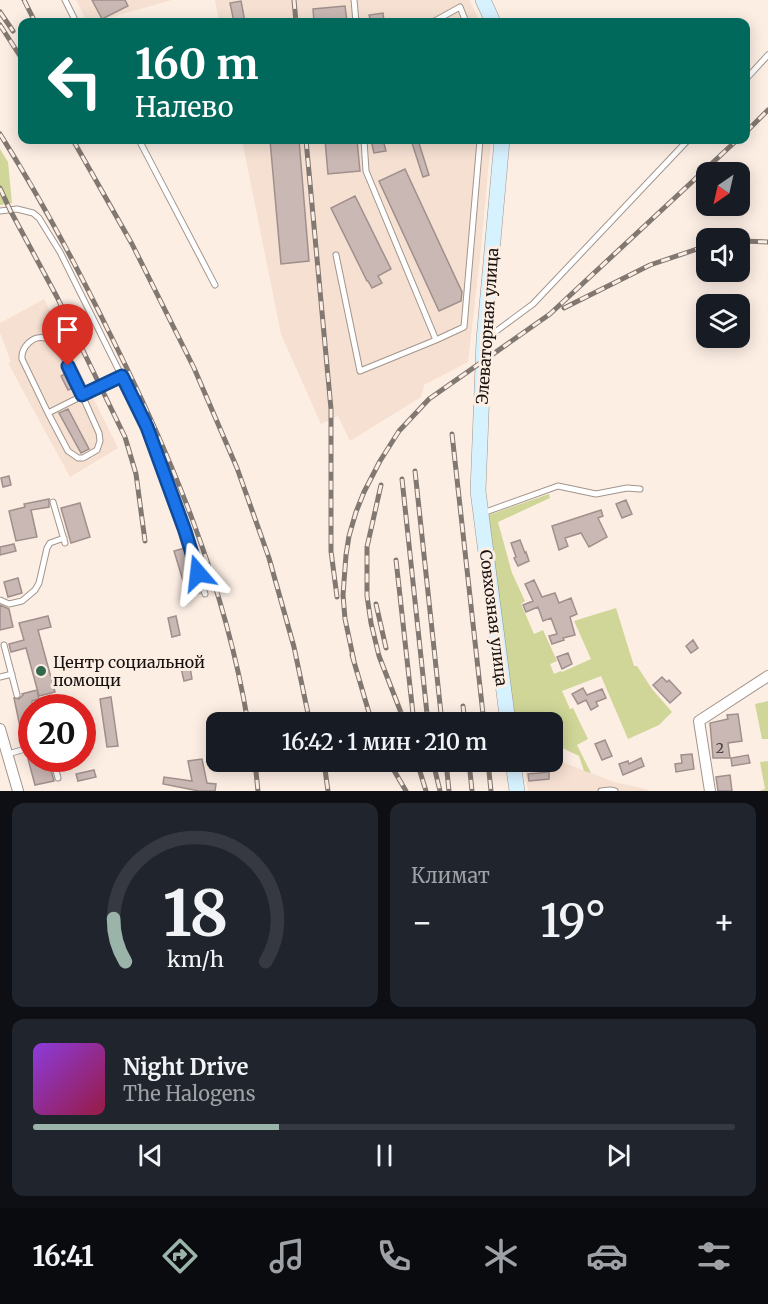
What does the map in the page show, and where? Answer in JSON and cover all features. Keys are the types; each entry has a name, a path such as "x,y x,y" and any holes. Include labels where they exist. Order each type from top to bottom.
{"street":[{"path":"483,0 491,18"},
{"name":"Элеваторная улица","path":"480,514 478,491 484,340 502,144"},
{"name":"Совхозная улица","path":"480,514 507,712"},
{"path":"710,791 699,722 768,676"},
{"path":"0,729 18,791"},
{"path":"514,772 517,791"}],"lane":[{"path":"64,0 74,18"},
{"path":"354,0 356,18"},
{"path":"440,18 460,7 464,18"},
{"path":"750,75 768,55"},
{"path":"140,144 215,285"},
{"path":"364,144 366,171 436,340"},
{"path":"336,255 360,371 464,327 480,144"},
{"path":"484,340 533,304 684,144"},
{"path":"0,211 17,209 39,218 60,252 147,427 205,594"},
{"path":"41,337 57,346 82,395 100,437 99,446 94,453 78,458 68,451 22,359 23,349 27,344 41,337"},
{"path":"48,412 122,376"},
{"path":"480,514 558,486 596,494 627,488 640,489"},
{"path":"0,600 9,604 22,601 35,590 39,583 47,548 50,543 64,541 53,502"},
{"path":"4,645 17,695"},
{"path":"0,677 12,674"},
{"path":"8,754 18,751"},
{"path":"56,772 58,778"},
{"path":"601,791 615,791"}],"shaded area":[{"path":"76,0 172,0 108,18 85,18"},
{"path":"215,0 469,0 478,18 218,18"},
{"path":"243,144 491,144 468,362 424,385 421,397 350,441 338,416 321,424 281,334"},
{"path":"44,299 118,448 70,477 8,363 11,362 0,333 0,323"},
{"path":"563,762 614,782 649,791 528,791 525,772 563,772"}],"green space":[{"path":"0,149 8,162 12,203 0,205"},
{"path":"549,494 550,498 498,522 512,573 525,601 521,604 534,634 543,630 557,661 550,664 554,674 591,659 574,621 616,608 634,666 637,666 652,689 672,712 659,725 628,739 601,676 562,691 588,739 577,745 591,773 584,771 579,756 563,748 563,712 514,712 486,516"},
{"path":"768,701 768,739 762,739 755,704"},
{"path":"768,761 768,791 759,791 765,789 760,762"}],"building":[{"path":"92,0 125,0 128,6 101,18"},
{"path":"241,1 244,18 233,18 230,3"},
{"path":"345,6 346,18 314,18 313,9"},
{"path":"383,13 384,18 370,18 369,15"},
{"path":"270,144 299,144 309,261 281,264"},
{"path":"325,144 357,144 360,171 328,174"},
{"path":"372,144 384,144 386,151 374,153"},
{"path":"412,144 419,144 429,175 423,177"},
{"path":"405,169 462,292 461,301 439,311 379,181"},
{"path":"355,196 391,269 378,276 382,283 372,288 331,208"},
{"path":"66,373 73,388 68,390 61,376"},
{"path":"68,409 89,449 81,453 59,413"},
{"path":"9,476 11,485 3,487 1,478"},
{"path":"49,499 49,507 31,510 37,537 16,541 9,511 25,507 24,504"},
{"path":"626,500 632,514 622,518 616,504"},
{"path":"80,503 90,537 71,543 61,508"},
{"path":"601,510 603,516 598,518 607,537 589,547 581,533 565,538 568,546 559,550 552,526"},
{"path":"520,540 529,561 518,566 511,543"},
{"path":"14,544 16,551 0,555 0,547"},
{"path":"185,548 200,593 188,597 174,551"},
{"path":"18,578 22,593 8,597 4,582"},
{"path":"534,580 542,597 555,593 559,603 571,598 577,614 570,617 575,635 552,644 549,636 557,634 551,618 543,621 538,607 526,612 523,605 533,601 525,584"},
{"path":"0,605 9,609 13,627 0,630"},
{"name":"Центр социальной помощи","path":"48,616 51,627 38,630 55,692 38,694 26,648 11,652 9,644 24,640 19,623"},
{"path":"176,616 180,635 172,637 168,618"},
{"path":"693,640 698,648 691,653 686,646"},
{"path":"568,653 572,664 562,669 557,657"},
{"path":"190,667 192,679 184,681 181,668"},
{"path":"662,677 667,682 669,680 681,693 670,703 653,685"},
{"path":"583,688 587,695 602,689 606,698 596,702 598,706 591,710 586,700 578,704 572,694"},
{"path":"37,690 38,694 22,694"},
{"path":"111,697 118,746 107,747 100,699"},
{"path":"14,698 18,699 18,717"},
{"path":"738,714 742,741 728,743 730,758 713,758 710,723 728,719 727,715"},
{"path":"605,740 612,756 602,760 595,744"},
{"path":"692,754 694,769 676,772 675,764 682,763 681,755"},
{"path":"748,755 750,763 732,766 731,758"},
{"path":"641,758 644,766 623,775 619,764 628,761 629,764"},
{"path":"202,759 207,783 216,784 215,791 199,791 163,784 164,777 192,781 188,761"},
{"path":"32,772 52,772 54,781 35,785"},
{"path":"95,772 96,777 78,781 76,774"},
{"path":"549,772 549,779 529,781 528,774"},
{"path":"730,775 732,791 718,791 716,777"}],"railway":[{"path":"24,0 33,18"},
{"path":"294,0 296,18"},
{"path":"0,12 13,31"},
{"path":"0,25 18,53"},
{"path":"750,128 768,110"},
{"path":"0,134 83,280 131,377 174,473 210,571 238,671 246,712"},
{"path":"75,144 132,244 194,368 237,468 269,558 294,647 308,712"},
{"path":"306,144 331,409 331,551 337,597"},
{"path":"354,661 345,619 343,595 349,536 364,492 399,431 429,399 550,314 733,144"},
{"path":"0,188 57,297 125,437 136,474 145,541"},
{"path":"750,241 768,242"},
{"path":"564,308 650,265 696,249"},
{"path":"452,434 483,712"},
{"path":"415,471 441,712"},
{"path":"402,479 427,712"},
{"path":"381,485 367,547 367,596 379,656 401,712"},
{"path":"396,560 413,712"},
{"path":"376,604 386,648"},
{"path":"352,655 369,712"},
{"path":"463,706 464,712"},
{"path":"256,772 258,791"},
{"path":"325,772 328,791"},
{"path":"395,772 406,791"},
{"path":"420,772 426,791"},
{"path":"435,772 440,791"},
{"path":"447,772 449,791"},
{"path":"470,772 472,791"},
{"path":"489,772 491,791"}],"place":[{"name":"Центр социальной помощи","path":"41,671"}],"route":[{"path":"68,366 82,395 122,376 147,427 198,573"}]}
